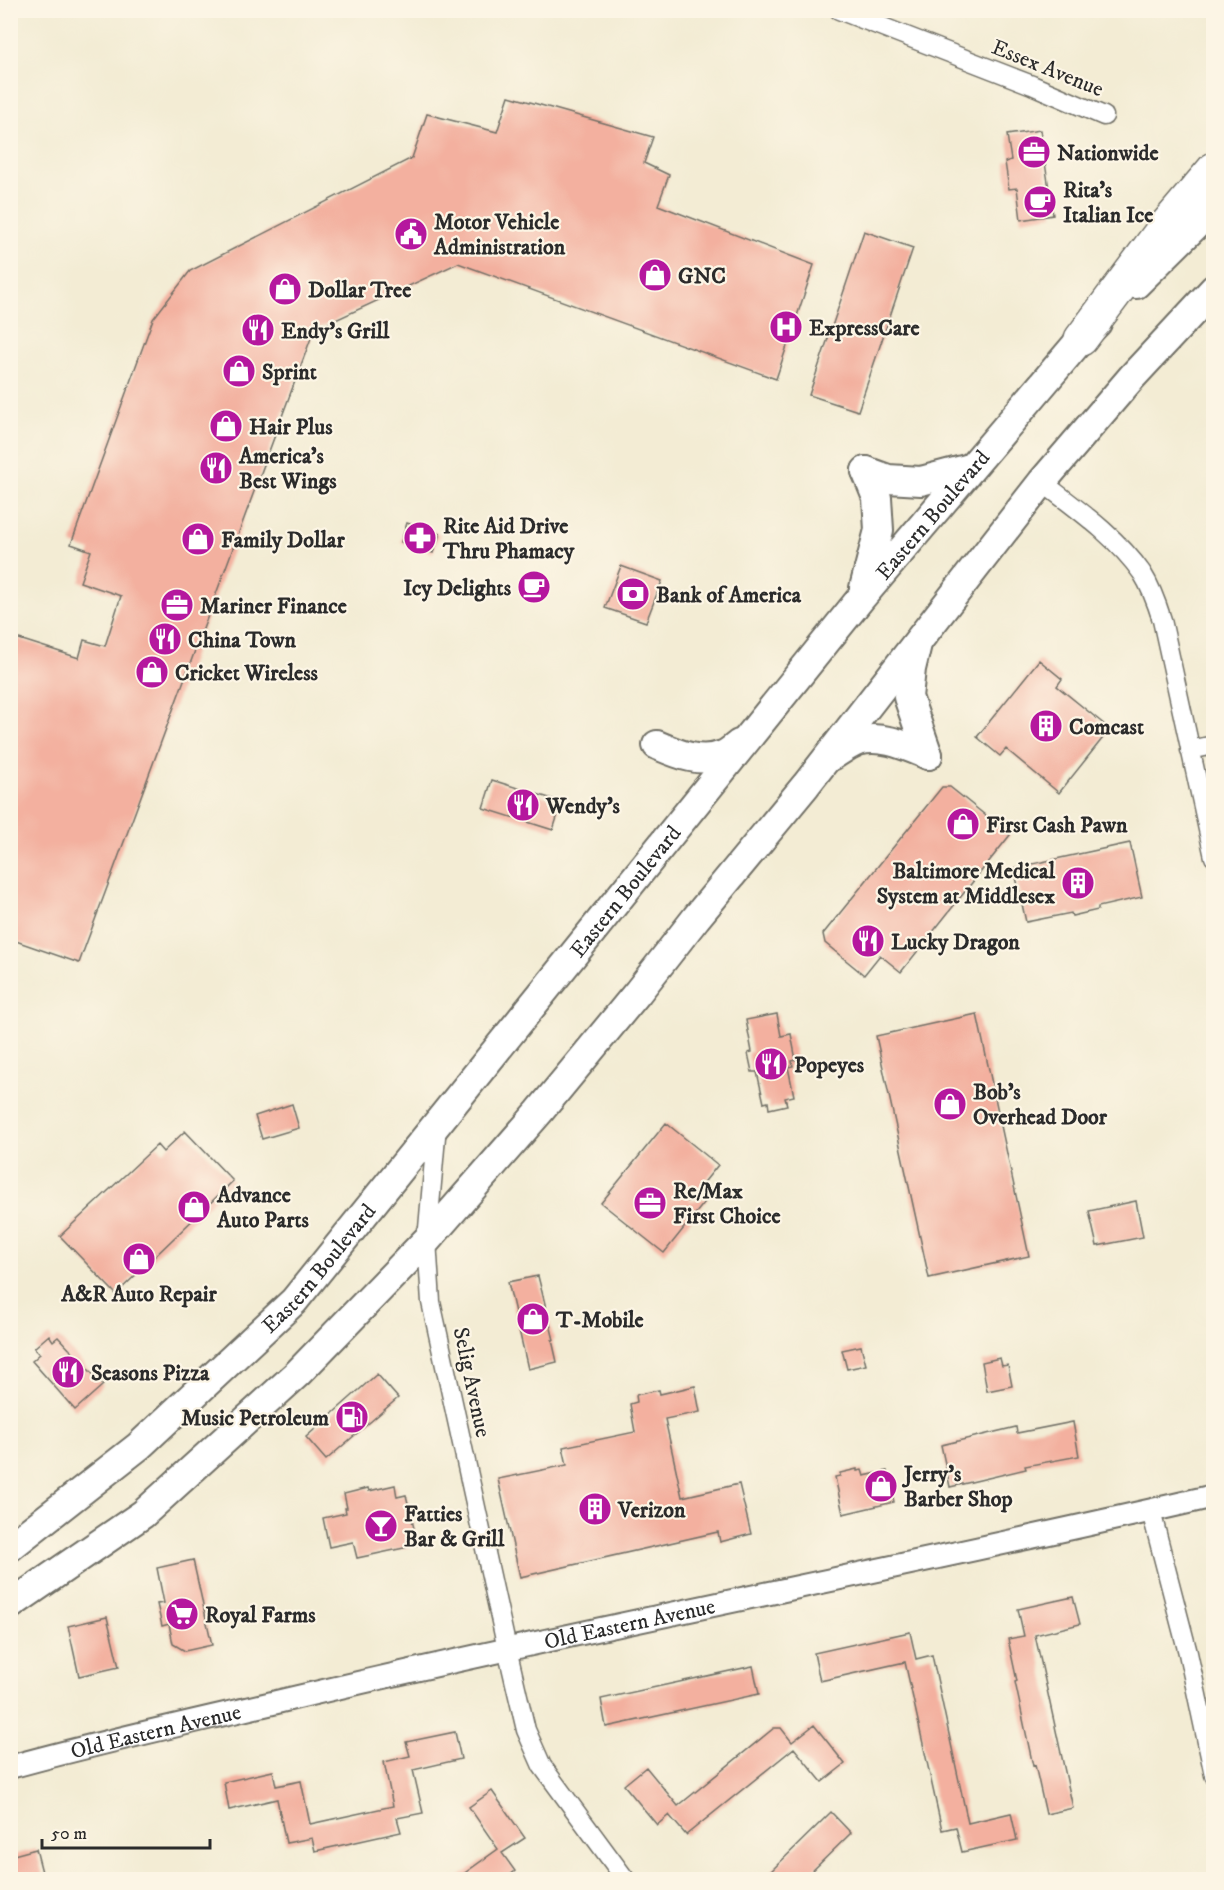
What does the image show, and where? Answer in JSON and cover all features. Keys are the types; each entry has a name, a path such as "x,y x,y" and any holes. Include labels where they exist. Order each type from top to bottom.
{"highway":[{"path":"1081,339 1164,228 1214,169"}],"main road":[{"name":"Eastern Boulevard","path":"10,1547 139,1446 294,1301 748,737 970,468 1081,339 1214,207"},
{"path":"10,1605 143,1514 297,1374 427,1240 539,1112 826,759 1042,482 1132,377 1214,290"},
{"path":"861,598 879,530 877,498 866,471 888,479 921,481 970,468"},
{"path":"826,759 856,741 876,738 902,744 928,755 908,697 911,669 919,638"},
{"path":"657,745 676,754 701,760 724,755 748,737"}],"street":[{"name":"Essex Avenue","path":"839,10 1032,85 1104,116"},
{"path":"1042,482 1094,522 1115,542 1142,574 1153,594 1162,620 1214,857"},
{"path":"1190,750 1214,745"},
{"name":"Selig Avenue","path":"437,1121 427,1240 431,1302 526,1730 542,1766 626,1880"},
{"name":"Old Eastern Avenue","path":"10,1767 507,1649 934,1559 1214,1496"},
{"path":"1151,1511 1188,1653 1214,1775"},
{"name":"Old Eastern Avenue","path":"10,1757 46,1757"}],"building":[{"path":"509,96 653,137 644,163 669,175 658,205 814,265 776,379 458,263 314,330 79,963 10,939 10,636 79,658 84,640 105,646 121,596 80,582 91,551 71,544 153,319 190,271 412,158 427,114 497,132"},
{"path":"1040,130 1053,215 1021,220 1017,188 1009,189 1005,162 1011,160 1007,135"},
{"path":"864,231 913,248 858,411 809,395"},
{"name":"Rite Aid Drive Thru Phamacy","path":"407,523 440,534 433,553 401,542"},
{"name":"Bank of America","path":"621,566 662,581 646,622 605,608"},
{"name":"Comcast","path":"1039,660 1062,679 1057,686 1110,729 1059,793 1006,749 1000,756 977,737"},
{"name":"Wendy's","path":"492,780 562,802 553,830 483,808"},
{"path":"942,787 950,787 1010,835 901,972 880,955 864,975 825,943 823,934"},
{"name":"Baltimore Medical System at Middlesex","path":"1130,843 1142,897 1098,907 1098,910 1072,916 1071,913 1026,922 1014,868"},
{"name":"Popeyes","path":"777,1014 781,1036 791,1034 796,1060 792,1061 793,1066 788,1067 794,1096 785,1098 787,1105 769,1109 768,1102 764,1103 757,1072 752,1072 748,1053 752,1052 746,1020"},
{"path":"977,1014 1029,1256 929,1278 876,1036"},
{"path":"292,1104 299,1128 262,1139 255,1116"},
{"path":"666,1123 718,1165 689,1201 708,1198 664,1253 601,1203"},
{"path":"185,1131 233,1181 116,1294 60,1236 157,1145 163,1152"},
{"path":"1136,1201 1143,1237 1097,1246 1089,1211"},
{"name":"T-Mobile","path":"538,1276 554,1340 552,1340 557,1362 528,1369 508,1282"},
{"name":"Seasons Pizza","path":"49,1335 53,1341 58,1337 103,1385 75,1410 32,1361 40,1354 34,1348"},
{"path":"861,1346 866,1365 847,1369 842,1350"},
{"path":"1000,1358 1002,1366 1008,1365 1012,1386 987,1391 982,1362"},
{"name":"Music Petroleum","path":"377,1374 398,1398 326,1460 306,1437"},
{"name":"Verizon","path":"695,1386 700,1412 665,1419 682,1497 739,1484 751,1534 720,1542 718,1532 520,1577 498,1479 567,1465 563,1447 635,1432 630,1404 637,1402 636,1395 659,1390 660,1394"},
{"path":"1073,1422 1079,1456 1025,1466 1026,1469 950,1487 941,1445 1016,1427 1017,1433"},
{"path":"857,1469 857,1471 862,1470 864,1476 887,1471 894,1502 843,1514 835,1477 840,1476 840,1473"},
{"name":"Fatties Bar & Grill","path":"395,1485 397,1497 406,1495 418,1545 357,1558 353,1542 329,1547 323,1518 346,1513 344,1494"},
{"name":"Royal Farms","path":"193,1560 212,1645 185,1651 173,1644 169,1624 162,1626 157,1604 164,1603 157,1568"},
{"path":"1073,1597 1080,1624 1035,1635 1073,1808 1046,1814 1035,1765 1033,1766 1008,1639 1024,1636 1018,1609"},
{"path":"107,1617 119,1667 79,1676 68,1626"},
{"path":"910,1632 916,1659 932,1655 968,1823 1011,1813 1017,1840 962,1852 956,1827 942,1830 905,1662 820,1681 814,1653"},
{"path":"753,1666 759,1694 606,1727 601,1699"},
{"path":"814,1725 845,1764 822,1782 794,1748 686,1835 669,1815 657,1825 624,1785 646,1767 678,1806 774,1728 781,1728 792,1742"},
{"path":"455,1732 461,1759 413,1770 423,1813 397,1818 401,1832 315,1851 312,1838 286,1843 277,1799 229,1810 224,1782 273,1771 276,1786 301,1781 310,1824 393,1806 384,1762 410,1756 406,1742"},
{"path":"492,1791 525,1838 502,1853 515,1871 504,1880 455,1880 498,1849 469,1807"},
{"path":"831,1812 851,1833 803,1880 762,1880"},
{"path":"36,1849 44,1880 10,1880 10,1856"}],"place":[{"name":"Nationwide","path":"1034,152"},
{"name":"Rita's Italian Ice","path":"1040,202"},
{"name":"Motor Vehicle Administration","path":"411,234"},
{"name":"GNC","path":"655,275"},
{"name":"Dollar Tree","path":"285,289"},
{"name":"ExpressCare","path":"786,327"},
{"name":"Endy’s Grill","path":"258,330"},
{"name":"Sprint","path":"239,371"},
{"name":"Hair Plus","path":"226,426"},
{"name":"America’s Best Wings","path":"216,468"},
{"name":"Rite Aid Drive Thru Phamacy","path":"420,538"},
{"name":"Family Dollar","path":"198,539"},
{"name":"Icy Delights","path":"534,587"},
{"name":"Bank of America","path":"633,594"},
{"name":"Mariner Finance","path":"177,605"},
{"name":"China Town","path":"165,639"},
{"name":"Cricket Wireless","path":"152,672"},
{"name":"Comcast","path":"1046,726"},
{"name":"Wendy's","path":"523,805"},
{"name":"First Cash Pawn","path":"963,824"},
{"name":"Baltimore Medical System at Middlesex","path":"1078,883"},
{"name":"Lucky Dragon","path":"868,941"},
{"name":"Popeyes","path":"771,1064"},
{"name":"Bob’s Overhead Door","path":"950,1104"},
{"name":"Re/Max First Choice","path":"650,1203"},
{"name":"Advance Auto Parts","path":"194,1207"},
{"name":"A&R Auto Repair","path":"139,1259"},
{"name":"T-Mobile","path":"533,1319"},
{"name":"Seasons Pizza","path":"68,1372"},
{"name":"Music Petroleum","path":"352,1417"},
{"name":"Jerry’s Barber Shop","path":"881,1486"},
{"name":"Verizon","path":"595,1509"},
{"name":"Fatties Bar & Grill","path":"381,1526"},
{"name":"Royal Farms","path":"182,1614"}]}
